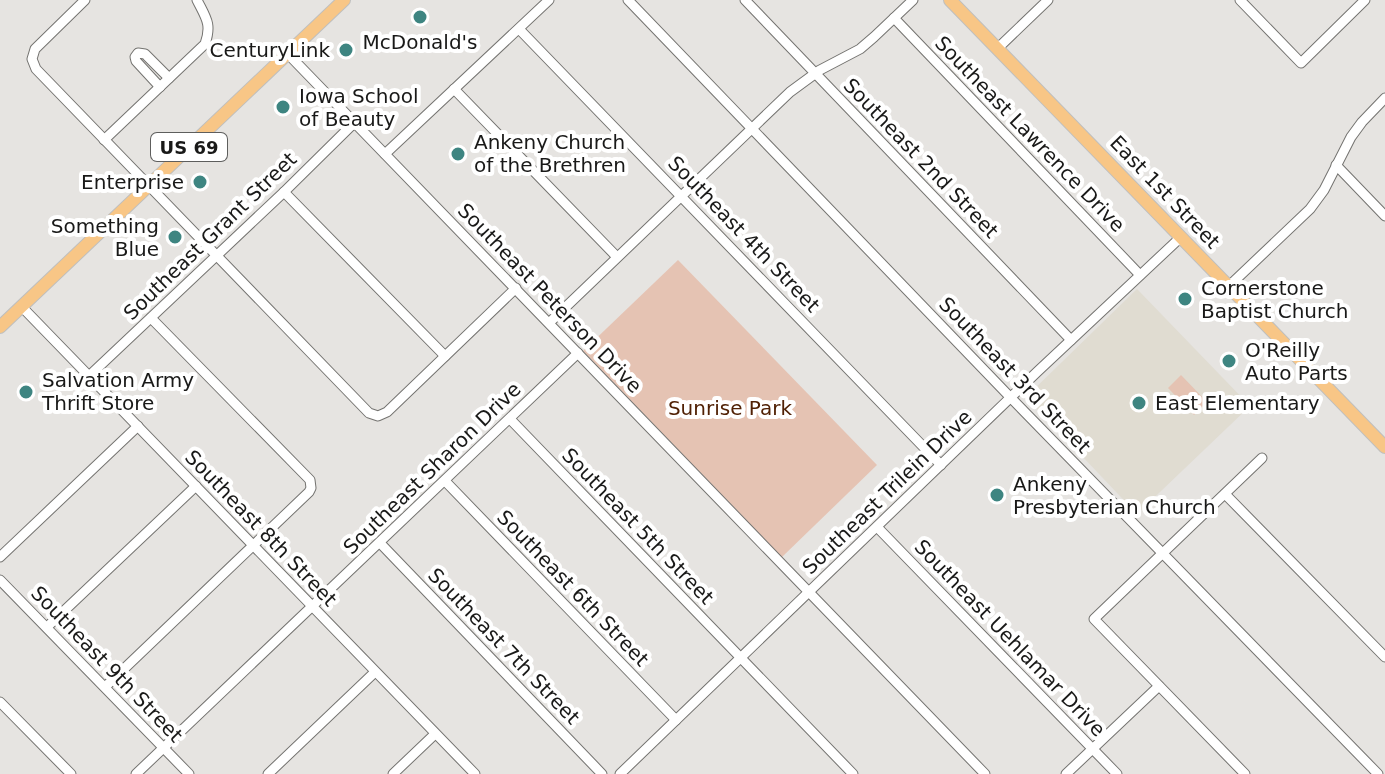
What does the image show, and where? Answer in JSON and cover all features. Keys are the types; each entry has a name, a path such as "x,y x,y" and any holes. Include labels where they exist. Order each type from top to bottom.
{"main road":[{"name":"US 69","path":"0,327 344,0"},
{"name":"East 1st Street","path":"950,0 1385,447"}],"street":[{"path":"85,0 35,49 32,59 36,69 369,413 383,415 516,288"},
{"path":"104,140 205,44 208,21 197,0"},
{"path":"385,154 549,0"},
{"name":"Southeast 3rd Street","path":"628,0 1378,774"},
{"name":"Southeast 2nd Street","path":"745,0 1071,340"},
{"path":"549,323 790,92 815,73 860,49 913,0"},
{"path":"998,48 1048,0"},
{"path":"1240,0 1301,63 1360,2"},
{"name":"Southeast Lawrence Drive","path":"894,18 1140,275"},
{"name":"Southeast 4th Street","path":"519,29 941,465"},
{"path":"160,87 136,61 138,53 145,54 169,78"},
{"name":"Southeast Peterson Drive","path":"288,54 985,774"},
{"path":"454,89 617,257"},
{"path":"1229,286 1310,209 1361,123 1385,98"},
{"name":"Southeast Grant Street","path":"89,376 355,122"},
{"path":"1336,165 1385,216"},
{"path":"284,192 445,356"},
{"name":"Southeast Trilein Drive","path":"620,774 1181,237"},
{"name":"Southeast 8th Street","path":"22,307 475,774"},
{"path":"105,687 311,488 310,480 151,318"},
{"name":"Southeast Sharon Drive","path":"136,774 578,353"},
{"name":"Southeast 5th Street","path":"510,419 853,774"},
{"path":"0,557 138,426"},
{"path":"1245,774 1094,619 1262,458"},
{"name":"Southeast 6th Street","path":"445,481 676,720"},
{"path":"47,627 196,486"},
{"path":"1225,494 1385,657"},
{"name":"Southeast Uehlamar Drive","path":"877,527 1117,774"},
{"name":"Southeast 7th Street","path":"380,543 602,774"},
{"name":"Southeast 9th Street","path":"0,580 189,774"},
{"path":"268,774 375,672"},
{"path":"1066,774 1159,686"},
{"path":"0,702 71,774"},
{"path":"393,774 435,734"}],"shaded area":[{"name":"East Elementary","path":"1137,289 1250,406 1137,514 1026,397"}],"green space":[{"name":"Sunrise Park","path":"678,260 877,465 782,557 583,351"},
{"path":"1181,375 1207,402 1194,415 1168,388"}],"place":[{"name":"McDonald's","path":"420,17"},
{"name":"CenturyLink","path":"346,50"},
{"name":"Iowa School of Beauty","path":"283,107"},
{"name":"Ankeny Church of the Brethren","path":"458,154"},
{"name":"Enterprise","path":"200,182"},
{"name":"Something Blue","path":"175,237"},
{"name":"Cornerstone Baptist Church","path":"1185,299"},
{"name":"O'Reilly Auto Parts","path":"1229,361"},
{"name":"Salvation Army Thrift Store","path":"26,392"},
{"name":"East Elementary","path":"1139,403"},
{"name":"Ankeny Presbyterian Church","path":"997,495"}]}
